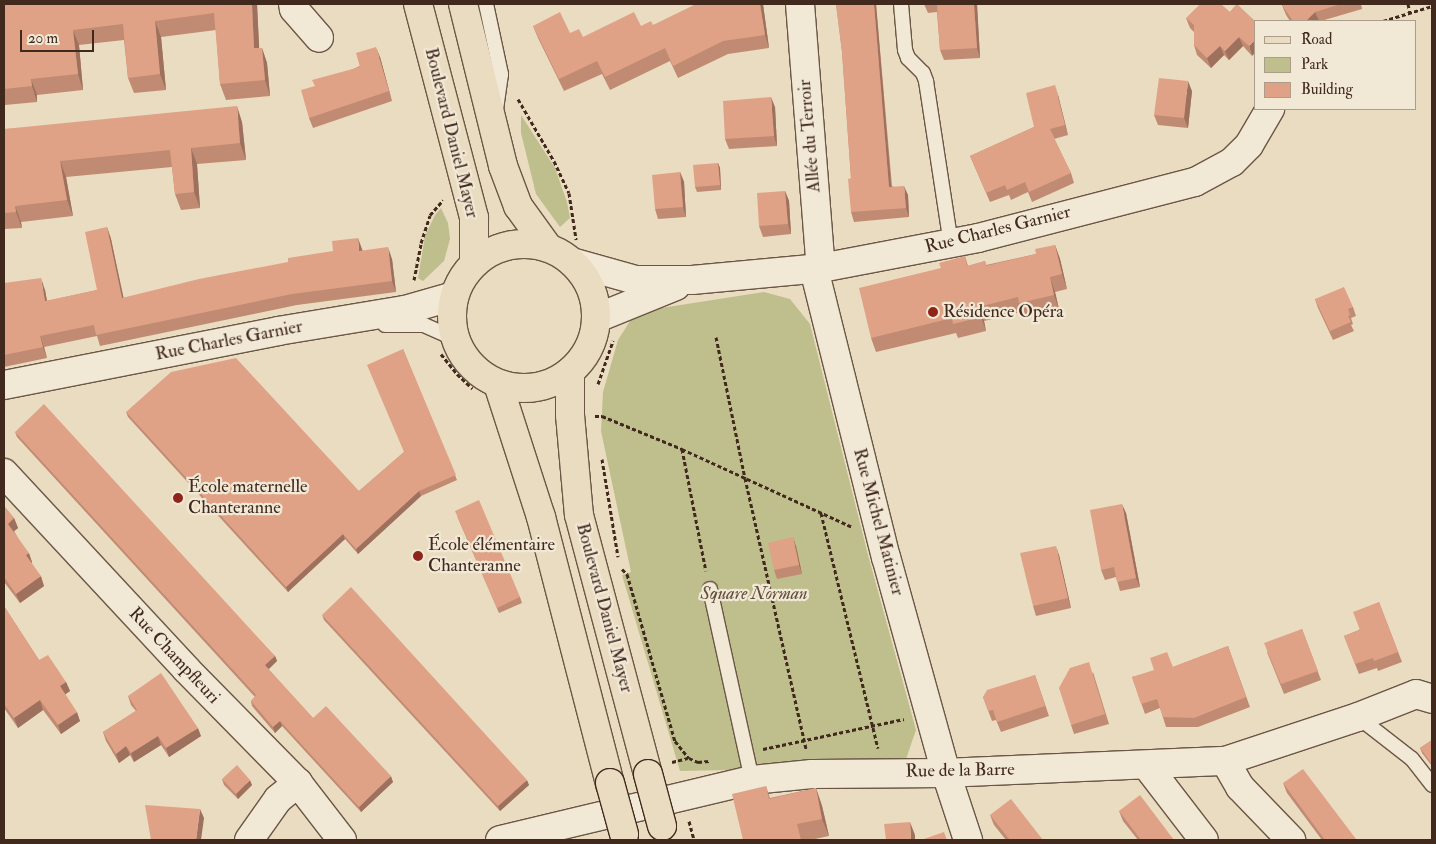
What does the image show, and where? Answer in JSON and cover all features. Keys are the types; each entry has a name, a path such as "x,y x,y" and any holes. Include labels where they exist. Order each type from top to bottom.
{"main road":[{"name":"Boulevard Daniel Mayer","path":"418,4 474,218 474,263"},
{"path":"463,4 503,166 518,206 547,246"},
{"path":"486,387 519,389 540,387 560,379 570,372 587,352 594,335 609,313 594,298 576,255 562,253 547,246 527,242 508,244 490,251 474,263 462,278 454,296 454,339 464,357 474,368 486,387 541,517 625,837"},
{"name":"Boulevard Daniel Mayer","path":"570,372 586,412 578,514 648,774 677,821"}],"street":[{"path":"293,4 294,9 319,38"},
{"name":"Allée du Terroir","path":"800,4 817,268"},
{"name":"Rue Charles Garnier","path":"576,255 636,280 692,280 817,268 951,244 1195,182 1232,162 1249,145 1269,110"},
{"name":"Rue Michel Matinier","path":"817,268 886,557 946,773 968,840"},
{"name":"Rue Charles Garnier","path":"609,313 692,280"},
{"name":"Rue Charles Garnier","path":"4,385 278,331 425,315 454,296"},
{"name":"Rue Champfleuri","path":"4,473 186,669 298,783 342,840"},
{"name":"Rue de la Barre","path":"500,840 677,821 752,780 812,774 946,773 1147,766 1225,761 1424,697"},
{"path":"1225,761 1240,787 1291,840"},
{"path":"1147,766 1204,840"},
{"path":"249,840 278,799 298,783"}],"lane":[{"path":"486,4 501,74 494,126"},
{"path":"901,4 905,50 908,58 923,73 926,81 951,244"},
{"path":"4,397 280,342 396,324 425,315 454,339"},
{"path":"710,589 752,780"},
{"path":"1358,717 1412,759 1432,785"}],"path":[{"path":"1408,4 1410,13"},
{"path":"1386,20 1432,6"},
{"path":"501,74 554,161 569,193 576,255"},
{"path":"448,193 430,215 420,243 414,283 425,315 422,334 431,340 456,374 486,387"},
{"path":"597,388 618,328 627,319 609,313"},
{"path":"716,337 745,478 812,774"},
{"path":"586,412 595,424"},
{"path":"586,412 602,416 682,449 856,529"},
{"path":"682,449 710,589"},
{"path":"600,450 619,549 619,572"},
{"path":"820,513 884,772"},
{"path":"618,564 627,574 675,741 689,758 698,762 706,762 904,719"},
{"path":"670,753 675,769"},
{"path":"672,762 689,758"},
{"path":"677,821 694,840"}],"green space":[{"path":"521,115 555,168 567,202 570,218 560,227 536,194 521,133"},
{"path":"441,208 448,223 450,239 444,261 423,281 418,278 425,236 435,215"},
{"name":"Square Norman","path":"764,292 790,299 810,324 868,555 916,730 906,759 777,769 680,771 622,575 631,572 601,431 603,392 618,340 632,318 655,309"}],"building":[{"path":"4,4 252,4 254,48 262,48 265,80 220,84 214,13 155,21 160,74 128,78 123,24 73,30 78,74 31,79 32,86 4,89"},
{"path":"696,4 760,4 765,35 723,41 673,66 665,48 605,77 597,61 559,79 533,26 560,12 570,33 579,29 583,37 634,12 641,26 651,21 653,25"},
{"path":"836,4 874,4 889,187 904,186 906,208 851,212 848,179 851,178 842,52"},
{"path":"937,4 974,4 977,48 940,50"},
{"path":"1200,4 1221,4 1230,12 1237,4 1254,20 1254,41 1249,46 1239,37 1225,51 1220,46 1207,58 1194,45 1194,25 1186,18"},
{"path":"1341,4 1315,12 1307,20 1292,20 1282,5"},
{"path":"376,47 389,91 309,118 301,90 315,86 312,80 360,67 356,53"},
{"path":"1159,78 1188,81 1184,118 1154,115"},
{"path":"1055,85 1065,125 1050,129 1071,173 1029,192 1025,182 1007,190 1005,185 986,193 970,156 1034,127 1026,93"},
{"path":"771,97 774,136 725,139 723,101"},
{"path":"237,106 240,143 191,148 194,192 175,194 170,150 60,161 67,200 15,206 16,212 4,213 4,129"},
{"path":"718,163 720,185 695,187 693,165"},
{"path":"680,172 683,207 655,209 652,175"},
{"path":"785,191 788,224 759,226 757,193"},
{"path":"107,227 122,298 199,279 288,262 288,258 333,251 332,241 358,238 359,251 388,247 392,281 292,294 96,335 94,325 40,336 43,347 4,355 4,283 41,278 45,301 97,290 85,232"},
{"path":"1055,245 1062,274 1050,277 1054,295 1019,303 1018,297 978,307 981,317 953,324 952,318 871,338 859,288 941,268 939,263 965,256 967,266 985,261 986,266 1036,254 1035,249"},
{"path":"1344,287 1353,307 1348,309 1350,315 1348,316 1351,322 1330,331 1315,299"},
{"path":"403,349 456,475 419,491 356,549 343,534 286,587 126,412 171,372 236,358 359,491 404,452 367,365"},
{"path":"44,404 275,656 265,665 313,718 326,706 391,776 359,807 280,721 273,727 251,701 256,695 15,432"},
{"path":"479,500 520,597 497,608 455,511"},
{"path":"1122,504 1136,578 1117,582 1114,567 1101,570 1090,510"},
{"path":"4,506 14,518 8,524 29,553 26,555 41,576 16,594 4,577"},
{"path":"793,537 799,565 774,570 768,543"},
{"path":"1056,546 1068,598 1033,606 1020,553"},
{"path":"351,587 527,780 498,806 322,615"},
{"path":"1379,602 1398,652 1374,661 1373,658 1355,664 1344,636 1360,630 1353,612"},
{"path":"4,606 39,660 48,655 66,682 60,686 77,712 58,725 40,700 14,718 4,704"},
{"path":"1302,629 1318,671 1281,684 1264,643"},
{"path":"1228,646 1246,697 1194,718 1163,717 1157,699 1141,704 1132,677 1154,670 1150,658 1167,652 1173,667"},
{"path":"1089,662 1105,714 1071,725 1059,688 1070,668"},
{"path":"161,673 198,728 166,748 158,736 131,753 126,746 116,754 103,732 137,710 128,696"},
{"path":"1035,675 1045,706 997,722 993,710 988,711 983,697 987,690"},
{"path":"1432,740 1432,764 1420,748"},
{"path":"237,765 250,780 236,794 222,779"},
{"path":"1303,769 1355,840 1325,840 1283,783"},
{"path":"766,786 769,799 816,788 822,819 797,824 801,840 743,840 732,794"},
{"path":"1140,795 1174,840 1141,840 1119,811"},
{"path":"1011,799 1043,840 1010,840 990,815"},
{"path":"145,805 200,809 196,840 151,840"},
{"path":"910,822 911,840 886,840 884,824"},
{"path":"944,832 947,840 921,840"}],"place":[{"name":"Résidence Opéra","path":"933,312"},
{"name":"École maternelle Chanteranne","path":"178,498"},
{"name":"École élémentaire Chanteranne","path":"418,556"}]}
